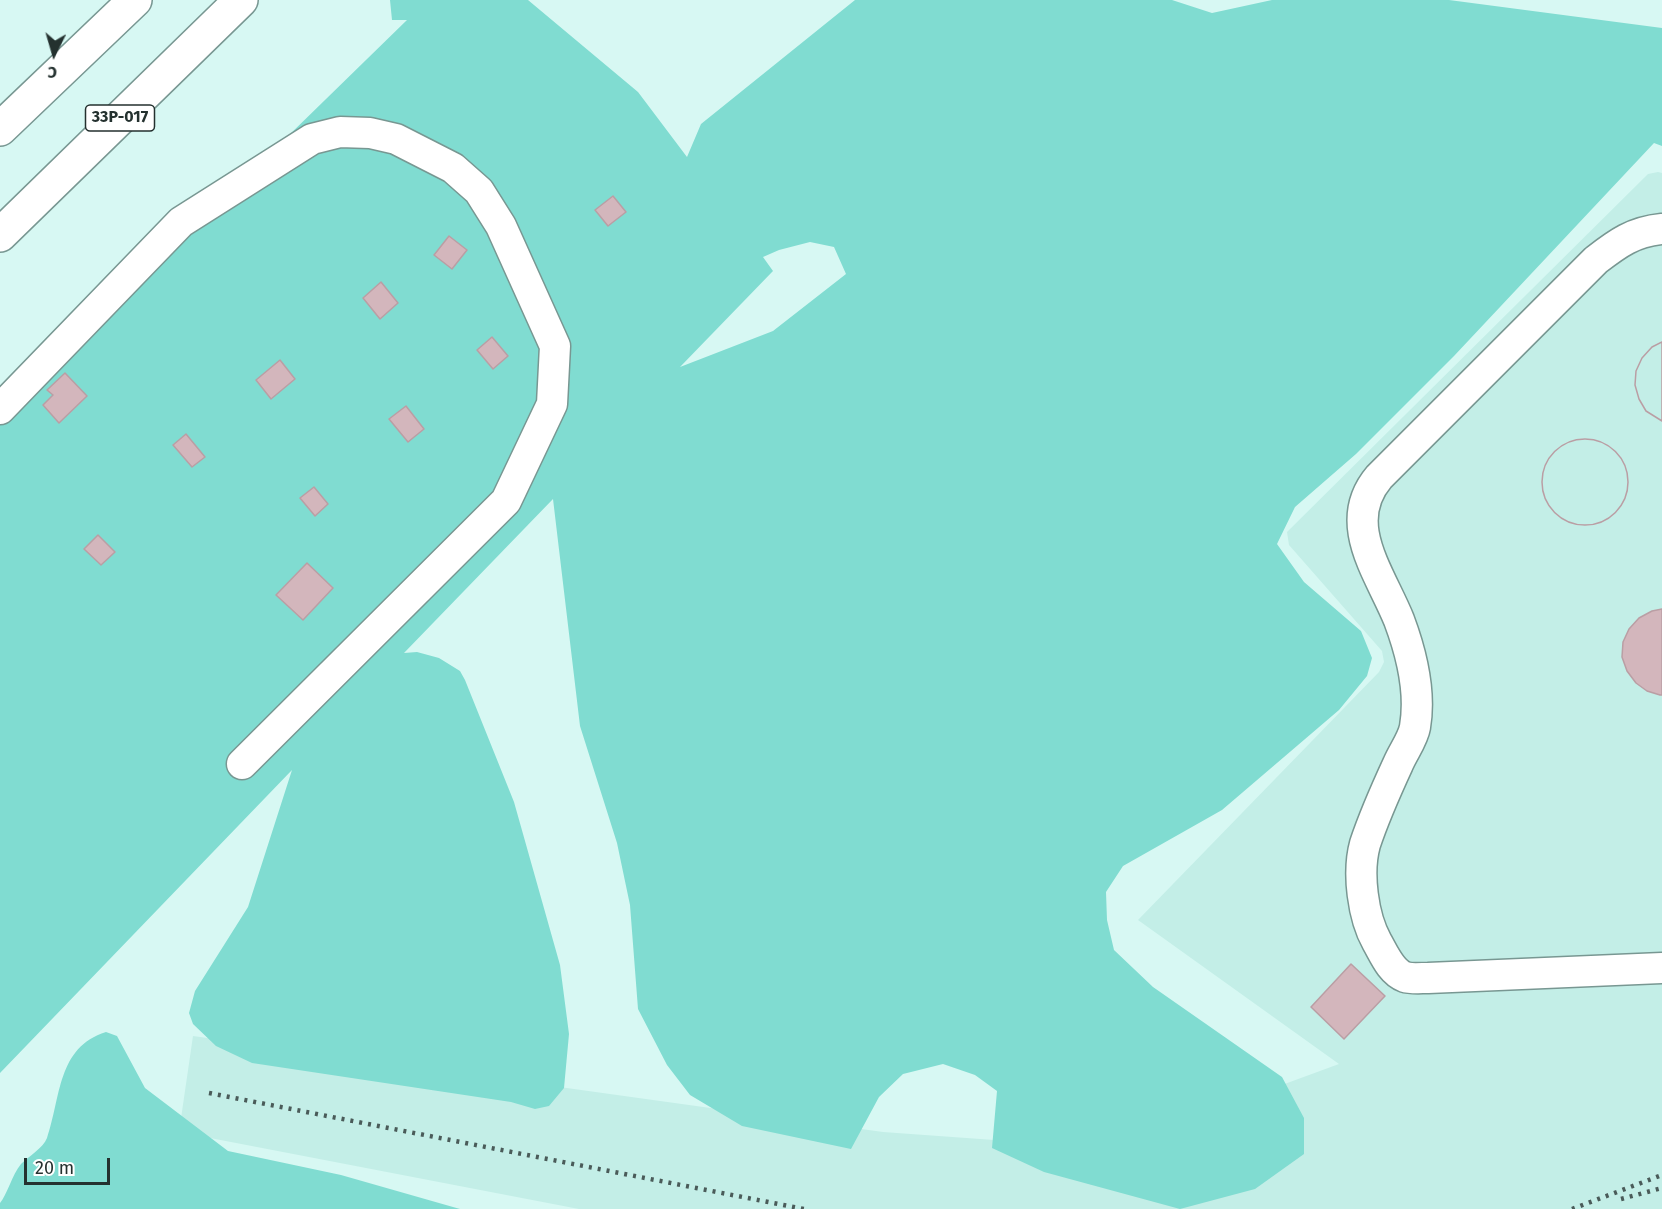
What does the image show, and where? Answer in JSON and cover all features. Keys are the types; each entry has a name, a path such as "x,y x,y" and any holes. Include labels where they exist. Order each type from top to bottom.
{"highway":[{"path":"0,129 135,0"},
{"name":"33Р-017","path":"0,235 241,0"}],"lane":[{"path":"0,409 181,222 312,139 340,132 370,133 396,139 453,168 479,191 501,226 555,346 552,404 506,501 242,764"},
{"path":"1662,229 1644,231 1620,242 1596,260 1369,489 1362,507 1362,529 1368,550 1399,621 1409,653 1417,694 1415,729 1382,801 1365,847 1362,880 1365,909 1375,938 1389,964 1404,977 1428,978 1662,968"}],"shaded area":[{"path":"390,0 528,0 638,92 687,157 701,124 855,0 1172,0 1212,13 1272,0 1449,0 1662,28 1662,146 1654,143 1454,356 1356,454 1295,507 1277,544 1304,582 1361,631 1372,658 1367,676 1339,710 1222,810 1123,866 1106,892 1107,920 1114,950 1153,987 1282,1077 1304,1118 1304,1154 1255,1189 1180,1209 1044,1172 992,1148 997,1091 975,1075 943,1064 903,1074 879,1097 851,1149 742,1126 690,1095 667,1065 638,1009 630,905 617,843 580,726 553,499 404,653 417,652 439,658 460,671 514,802 560,965 569,1034 564,1088 549,1106 535,1109 511,1102 252,1063 216,1046 193,1024 189,1013 195,991 248,907 292,770 0,1073 0,417 407,20 392,20","holes":["810,242 834,247 846,274 773,331 680,367 773,271 763,257 779,250"]},
{"path":"1662,173 1662,1209 579,1209 179,1132 193,1036 883,1132 1022,1142 1241,1100 1339,1064 1138,920 1379,672 1384,662 1382,651 1289,545 1287,532 1648,174"},
{"path":"106,1032 117,1036 145,1088 228,1151 341,1175 460,1209 0,1209 0,1203 21,1164 47,1138 63,1076 69,1062 78,1049 90,1039"}],"building":[{"path":"613,196 626,212 608,226 595,210"},
{"path":"449,236 467,250 452,269 434,255"},
{"path":"381,282 398,303 380,319 363,298"},
{"path":"492,337 508,356 493,369 477,350"},
{"path":"1662,342 1662,421 1646,411 1635,385 1636,371 1642,358 1652,347"},
{"path":"1662,342 1662,421 1646,411 1635,385 1636,371 1642,358 1652,347"},
{"path":"280,360 295,379 271,399 256,380"},
{"path":"65,373 87,396 59,423 43,405 53,395 47,390"},
{"path":"406,406 424,429 408,442 389,419"},
{"path":"186,434 205,457 192,467 173,445"},
{"path":"1585,439 1601,443 1615,452 1624,466 1628,482 1624,498 1615,512 1601,521 1585,525 1569,521 1555,512 1546,498 1542,482 1546,466 1555,452 1569,443"},
{"path":"1585,439 1601,443 1615,452 1624,466 1628,482 1624,498 1615,512 1601,521 1585,525 1569,521 1555,512 1546,498 1542,482 1546,466 1555,452 1569,443"},
{"path":"314,487 328,504 315,516 300,498"},
{"path":"98,535 115,552 101,565 84,549"},
{"path":"307,563 333,588 303,620 276,595"},
{"path":"1662,609 1662,695 1660,695 1647,691 1636,683 1627,671 1622,657 1623,642 1629,629 1639,618"},
{"path":"1351,964 1385,996 1344,1039 1311,1007"}],"railway":[{"path":"209,1093 804,1209"},
{"path":"1572,1209 1662,1175"},
{"path":"1621,1199 1662,1188"}]}
